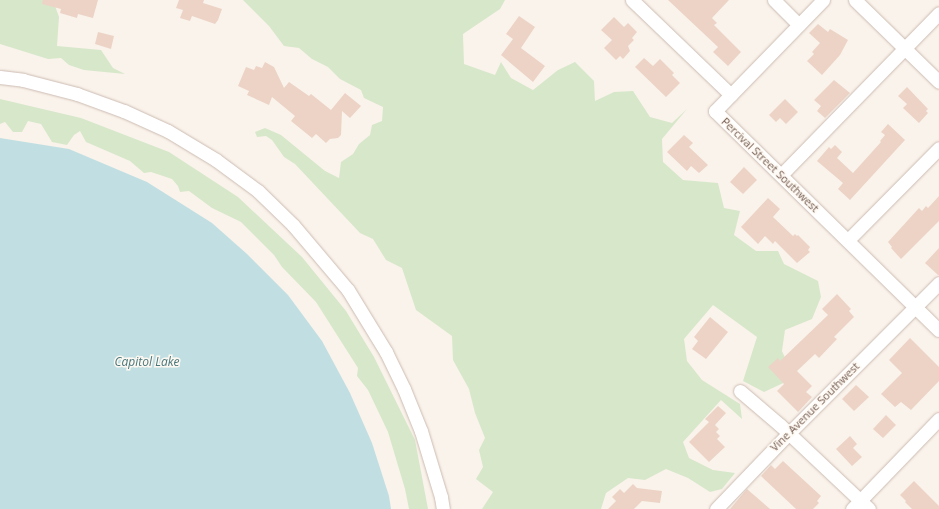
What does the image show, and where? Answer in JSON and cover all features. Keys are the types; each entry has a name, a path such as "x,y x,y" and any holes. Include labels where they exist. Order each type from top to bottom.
{"street":[{"path":"632,0 731,95 823,0"},
{"path":"774,0 799,25"},
{"path":"855,0 939,82"},
{"path":"781,175 939,13"},
{"path":"0,77 23,80 77,94 124,111 168,131 216,160 258,191 293,225 348,290 386,352 404,389 420,431 441,497 443,509"},
{"name":"Percival Street Southwest","path":"731,95 715,110 939,330"},
{"path":"848,240 939,148"},
{"name":"Vine Avenue Southwest","path":"716,509 789,433 939,283"},
{"path":"740,391 789,433 861,506 939,419"}],"green space":[{"path":"0,0 53,0 59,17 57,46 101,50 113,68 125,74 84,70 69,65 61,58 48,59 0,44"},
{"path":"243,0 505,0 500,9 463,34 464,64 495,75 501,62 511,78 533,90 558,70 575,62 594,81 595,101 614,92 633,91 650,117 672,123 687,109 662,139 663,162 683,180 718,183 724,208 740,211 734,235 756,251 778,251 784,264 818,281 821,297 812,319 785,330 782,351 794,378 764,392 743,381 757,337 713,305 684,339 687,361 702,380 740,404 742,419 721,400 683,442 689,458 713,470 735,473 722,489 710,492 688,478 666,469 645,480 628,478 606,493 601,509 482,509 493,492 476,479 483,467 479,450 485,438 475,413 469,389 453,360 452,336 416,310 402,268 386,260 373,239 360,233 295,164 284,157 272,140 266,136 257,137 255,132 265,128 281,135 325,171 339,178 341,162 353,154 359,144 370,135 372,125 382,121 383,107 364,98 361,90 340,79 328,67 312,59 299,48 284,46 269,26"},
{"path":"0,99 81,118 169,152 238,197 302,257 346,311 374,357 415,440 428,509 409,509 405,489 388,432 368,390 357,376 358,368 316,302 282,267 274,255 241,222 212,208 189,191 180,192 178,186 172,179 151,172 144,173 130,161 86,142 80,131 74,135 67,145 52,142 41,124 28,121 22,132 13,132 5,122 0,124"}],"water":[{"name":"Capitol Lake","path":"0,138 69,149 147,182 212,223 247,254 288,295 322,341 350,393 372,443 389,496 391,509 0,509"}],"building":[{"path":"43,0 98,0 93,18 78,14 77,18 60,13 61,9 42,4"},
{"path":"179,0 204,0 203,3 222,9 215,24 192,16 190,21 180,18 183,10 176,8"},
{"path":"668,0 729,0 712,18 717,23 714,25 741,52 728,66 713,52 718,47"},
{"path":"519,16 535,27 521,48 545,66 533,82 501,55 513,39 506,34"},
{"path":"614,17 624,27 628,23 637,32 632,38 634,40 628,46 630,51 623,59 620,56 616,60 604,48 612,40 601,30"},
{"path":"818,24 828,32 830,29 848,40 840,55 822,75 807,61 814,54 812,52 820,43 809,33"},
{"path":"98,32 114,36 111,49 95,44"},
{"path":"644,58 653,66 660,59 674,73 672,75 680,83 666,97 635,67"},
{"path":"265,62 274,67 284,88 289,82 309,96 311,94 331,110 345,93 361,106 350,118 342,111 341,135 338,138 330,139 326,143 316,134 312,138 291,121 295,116 272,97 269,105 247,95 249,91 238,86 246,67 254,70 256,66 262,68"},
{"path":"834,80 850,93 825,118 817,111 821,106 814,100"},
{"path":"907,87 928,109 926,111 928,113 919,123 903,108 907,104 898,96"},
{"path":"785,99 798,112 786,124 780,118 776,122 769,115"},
{"path":"888,124 905,140 850,200 838,189 843,183 817,161 829,147 831,149 835,145 842,152 837,158 853,173 881,142 880,141 885,135 881,132"},
{"path":"684,135 693,143 689,147 708,165 699,173 691,166 687,171 667,152"},
{"path":"744,167 757,180 743,194 730,182"},
{"path":"939,196 939,221 901,259 891,248 892,247 888,242 919,208 922,211 926,206 928,208"},
{"path":"768,198 780,209 773,217 793,236 795,234 797,236 798,235 810,247 808,250 810,252 797,263 775,241 773,244 765,236 758,244 741,227"},
{"path":"939,248 939,275 938,275 925,263"},
{"path":"837,294 851,309 849,311 854,317 834,337 837,339 819,358 815,354 797,371 812,386 806,392 812,397 798,412 777,391 784,384 768,367 778,358 780,361 828,315 822,309"},
{"path":"710,317 728,332 706,359 692,349 698,341 694,337"},
{"path":"910,338 939,367 939,381 911,410 901,402 895,407 881,394 902,373 889,360"},
{"path":"856,385 869,397 854,411 842,399"},
{"path":"718,406 726,413 715,425 719,429 716,432 720,436 717,439 725,447 709,462 689,442 709,422 705,419"},
{"path":"886,415 896,425 883,438 873,429"},
{"path":"850,436 857,444 853,448 862,457 852,466 836,449"},
{"path":"783,461 821,496 817,501 819,503 813,509 796,509 761,476 771,465 775,469"},
{"path":"914,481 939,506 939,509 912,509 905,502 906,501 900,495"},
{"path":"633,484 637,488 662,491 660,503 642,501 634,509 608,509 616,501 612,497 620,489 624,493"},
{"path":"747,489 770,509 730,509"}]}
